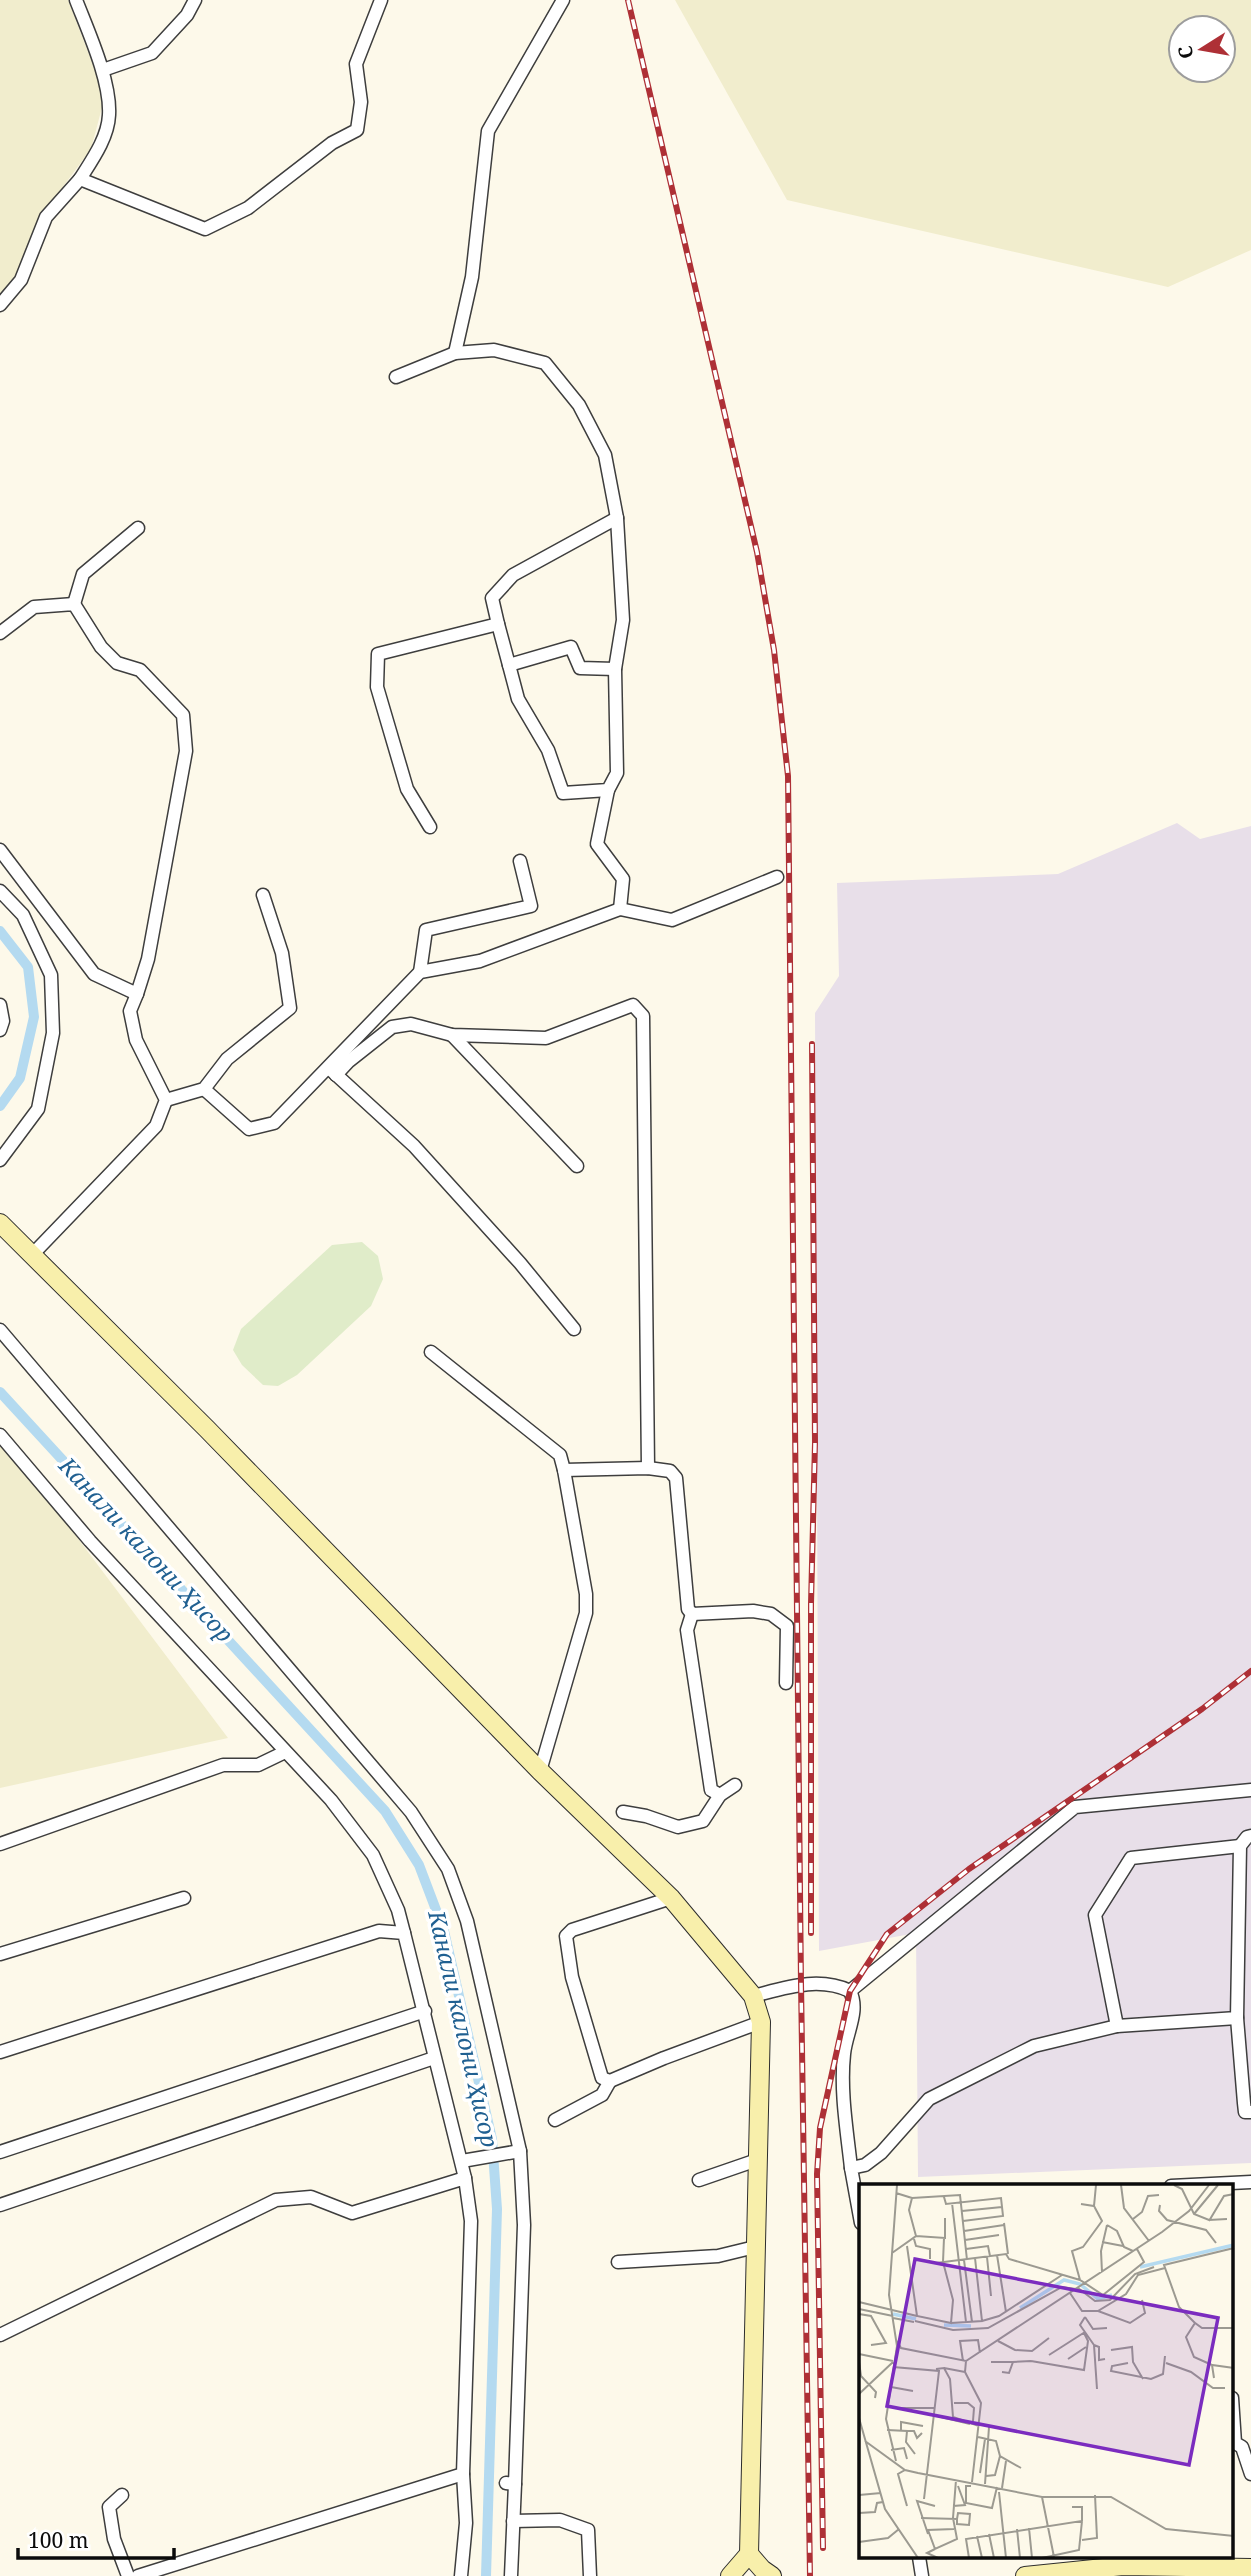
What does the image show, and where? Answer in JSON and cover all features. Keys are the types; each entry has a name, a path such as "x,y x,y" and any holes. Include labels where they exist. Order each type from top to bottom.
{"main road":[{"path":"0,1223 207,1429 540,1771 671,1898 753,1996 761,2022 749,2554 730,2576"},
{"path":"749,2554 772,2576"},
{"path":"1025,2576 1087,2563 1251,2568"}],"street":[{"path":"0,305 21,280 46,217 80,179 100,148 109,115 103,70 76,0"},
{"path":"103,70 152,53 187,15 195,0"},
{"path":"80,179 205,229 248,208 332,143 358,130 361,102 356,64 381,0"},
{"path":"455,353 472,277 488,131 563,0"},
{"path":"396,377 455,353 495,349 545,363 579,405 605,455 617,518 623,620 615,670 617,773 608,790 597,844 622,879 620,909"},
{"path":"608,790 563,793 548,750 518,699 492,598 513,575 617,518"},
{"path":"31,1256 156,1126 166,1100 136,1040 130,1011 148,959 186,751 183,715 139,670 117,663 101,647 74,604 83,573 138,528"},
{"path":"0,634 34,607 74,604"},
{"path":"430,827 407,789 377,687 378,654 498,624"},
{"path":"509,665 571,647 580,668 615,670"},
{"path":"0,850 94,974 137,994"},
{"path":"204,1089 249,1129 274,1123 333,1071 420,972 426,930 531,906 520,861"},
{"path":"420,972 480,961 620,909 672,920 777,877"},
{"path":"0,891 23,915 51,975 53,1033 38,1109 0,1160"},
{"path":"166,1100 204,1089 228,1059 289,1008 282,953 263,895"},
{"path":"0,1005 3,1021 0,1030"},
{"path":"333,1071 392,1027 411,1024 452,1035 546,1038 633,1005 643,1016 648,1468"},
{"path":"452,1035 577,1166"},
{"path":"333,1071 414,1146 520,1263 574,1329"},
{"path":"0,1330 411,1812 448,1869 467,1921 516,2152 524,2225 510,2484 513,2521 511,2576"},
{"path":"430,1352 560,1455 564,1470 586,1594 586,1613 540,1771"},
{"path":"0,1435 90,1541 331,1800 373,1854 398,1910 425,2011 434,2057 465,2160 471,2221 463,2474 466,2523 461,2576"},
{"path":"564,1470 648,1468 670,1471 676,1478 688,1609 692,1614"},
{"path":"692,1614 753,1611 772,1614 788,1626 786,1683"},
{"path":"692,1614 687,1630 711,1790 720,1795"},
{"path":"0,1844 223,1765 258,1765 285,1752"},
{"path":"623,1812 646,1816 678,1827 703,1821 720,1795 735,1785"},
{"path":"849,1991 1075,1807 1251,1790"},
{"path":"1251,1836 1240,1846 1237,2018 1245,2112 1251,2112"},
{"path":"1117,2026 1095,1915 1131,1858 1240,1846"},
{"path":"0,1954 184,1898"},
{"path":"610,2081 602,2078 572,1977 566,1936 572,1930 671,1898"},
{"path":"0,2052 379,1931 404,1933"},
{"path":"753,1996 801,1983 838,1985 849,1991 855,2000 844,2053 843,2081 851,2168 859,2212"},
{"path":"0,2152 425,2011"},
{"path":"851,2168 865,2165 881,2153 929,2099 1034,2046 1117,2026 1237,2018"},
{"path":"555,2120 602,2095 610,2081 761,2022"},
{"path":"0,2205 434,2057"},
{"path":"465,2160 516,2152"},
{"path":"699,2180 757,2160"},
{"path":"0,2335 276,2200 311,2197 352,2213 465,2178"},
{"path":"1213,2184 1251,2182"},
{"path":"618,2262 718,2256 755,2247"},
{"path":"1234,2428 1235,2443 1242,2447 1251,2474"},
{"path":"138,2576 463,2474"},
{"path":"122,2495 109,2507 114,2539 128,2576"},
{"path":"513,2521 560,2520 588,2530 590,2576"},
{"path":"919,2558 922,2576"}],"shaded area":[{"path":"0,0 68,0 105,96 91,149 39,219 19,275 0,297"},
{"path":"675,0 1251,0 1251,250 1168,287 787,200"},
{"path":"1177,823 1200,839 1251,826 1251,2163 918,2177 916,1933 819,1951 815,1013 839,976 837,883 1058,874"},
{"path":"0,1430 85,1548 228,1738 0,1788"}],"green space":[{"path":"362,1242 378,1256 383,1279 371,1306 297,1375 278,1386 263,1385 242,1365 233,1350 241,1329 332,1245"}],"waterway":[{"name":"Канали калони Ҳисор","path":"0,931 28,967 34,1017 20,1078 0,1106"},
{"name":"Канали калони Ҳисор","path":"0,1392 385,1811 419,1865 444,1931 492,2139 497,2209 486,2576"}],"railway":[{"path":"628,0 757,552 774,650 788,776 810,2576"},
{"path":"811,1933 811,1604 815,1443 812,1044"},
{"path":"823,2548 817,2174 820,2128 850,1991 887,1934 969,1869 1202,1709 1251,1671"}]}
